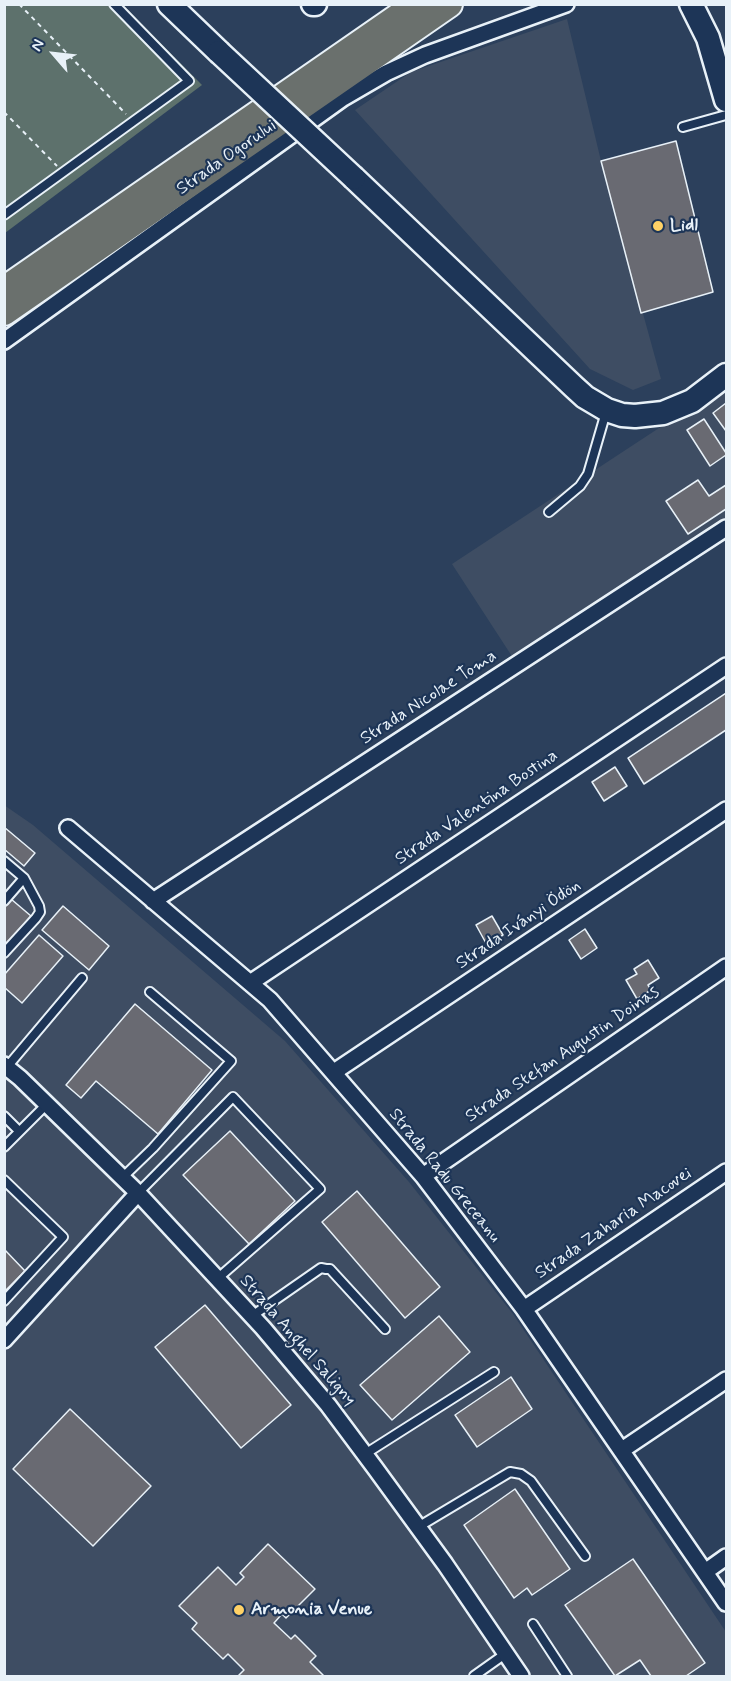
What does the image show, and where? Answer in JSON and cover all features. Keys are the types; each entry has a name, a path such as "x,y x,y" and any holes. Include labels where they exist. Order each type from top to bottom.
{"highway":[{"name":"Strada Ogorului","path":"4,290 417,4"},
{"name":"Strada Ogorului","path":"4,312 449,4"}],"main road":[{"path":"169,4 579,392 607,410 634,416 663,413 692,401 726,375"},
{"path":"684,6 708,38 726,100"},
{"path":"676,408 686,394 726,357"}],"street":[{"path":"4,341 343,98 386,73 425,55 566,4"},
{"name":"Strada Nicolae Toma","path":"153,900 726,528"},
{"name":"Strada Valentina Bostina","path":"250,983 726,666"},
{"name":"Strada Iványi Ödön","path":"335,1076 340,1068 726,810"},
{"name":"Strada Radu Greceanu","path":"68,828 270,1000 423,1176 524,1310 726,1603"},
{"name":"Strada Stefan Augustin Doinas","path":"423,1176 726,967"},
{"name":"Strada Anghel Saligny","path":"6,1066 138,1193 218,1279 328,1405 418,1527 521,1677"},
{"name":"Strada Zaharia Macovei","path":"524,1310 726,1172"},
{"path":"4,1340 138,1193"},
{"path":"622,1450 726,1380"},
{"path":"705,1572 726,1557"}],"lane":[{"path":"4,215 189,81 114,4"},
{"path":"683,127 726,115"},
{"path":"549,512 580,486 588,474 607,410"},
{"path":"4,861 24,878 40,912 4,953"},
{"path":"4,901 24,878"},
{"path":"6,1066 82,978"},
{"path":"122,1178 153,1148 231,1061 150,992"},
{"path":"138,1193 233,1097 320,1189 218,1279"},
{"path":"4,1147 47,1104"},
{"path":"4,1116 20,1131"},
{"path":"4,1180 63,1237 4,1301"},
{"path":"252,1317 321,1268 330,1269 385,1329"},
{"path":"365,1454 494,1372"},
{"path":"418,1527 510,1472 521,1474 531,1481 585,1556"},
{"path":"533,1624 567,1677"},
{"path":"475,1676 505,1654"}],"path":[{"path":"19,4 134,122"},
{"path":"4,112 63,172"}],"shaded area":[{"path":"567,19 601,161 661,379 633,390 590,369 355,110 411,72"},
{"path":"726,384 726,528 517,664 452,564"},
{"path":"4,805 33,825 285,1041 409,1182 513,1314 726,1632 726,1676 5,1676"}],"green space":[{"path":"5,5 123,5 202,85 5,233"}],"building":[{"name":"Lidl","path":"676,141 713,292 641,313 601,161"},
{"path":"726,403 726,431 713,413"},
{"path":"704,419 726,453 710,466 687,430"},
{"path":"698,480 709,496 726,485 726,509 688,534 666,501"},
{"path":"726,693 726,730 644,784 628,758"},
{"path":"615,767 627,786 604,801 592,782"},
{"path":"4,827 35,853 24,866 4,849"},
{"path":"11,899 31,916 4,947 4,906"},
{"path":"63,906 109,946 89,970 42,930"},
{"path":"492,916 503,935 487,945 476,925"},
{"path":"585,929 597,948 581,959 569,940"},
{"path":"39,935 63,956 22,1003 4,987 4,975"},
{"path":"648,960 659,978 648,985 651,990 637,999 626,980 637,974 634,969"},
{"path":"135,1004 212,1070 158,1134 96,1081 81,1098 66,1085"},
{"path":"230,1131 295,1201 249,1244 183,1175"},
{"path":"357,1191 440,1287 405,1318 322,1222"},
{"path":"4,1249 25,1271 4,1292"},
{"path":"205,1305 291,1405 241,1448 155,1347"},
{"path":"439,1316 470,1352 392,1420 360,1385"},
{"path":"511,1377 532,1409 477,1447 455,1415"},
{"path":"70,1409 151,1486 93,1546 13,1469"},
{"path":"515,1489 570,1569 532,1595 527,1588 514,1598 464,1525"},
{"name":"Armonia Venue","path":"268,1544 315,1589 286,1618 282,1614 274,1623 291,1639 295,1635 316,1656 310,1662 324,1676 238,1676 244,1670 228,1654 223,1659 192,1629 197,1623 179,1606 218,1567 236,1585 244,1577 240,1573"},
{"path":"633,1559 705,1663 686,1676 651,1676 640,1660 615,1676 565,1605"}],"place":[{"name":"Lidl","path":"658,226"},
{"name":"Armonia Venue","path":"239,1610"}]}
